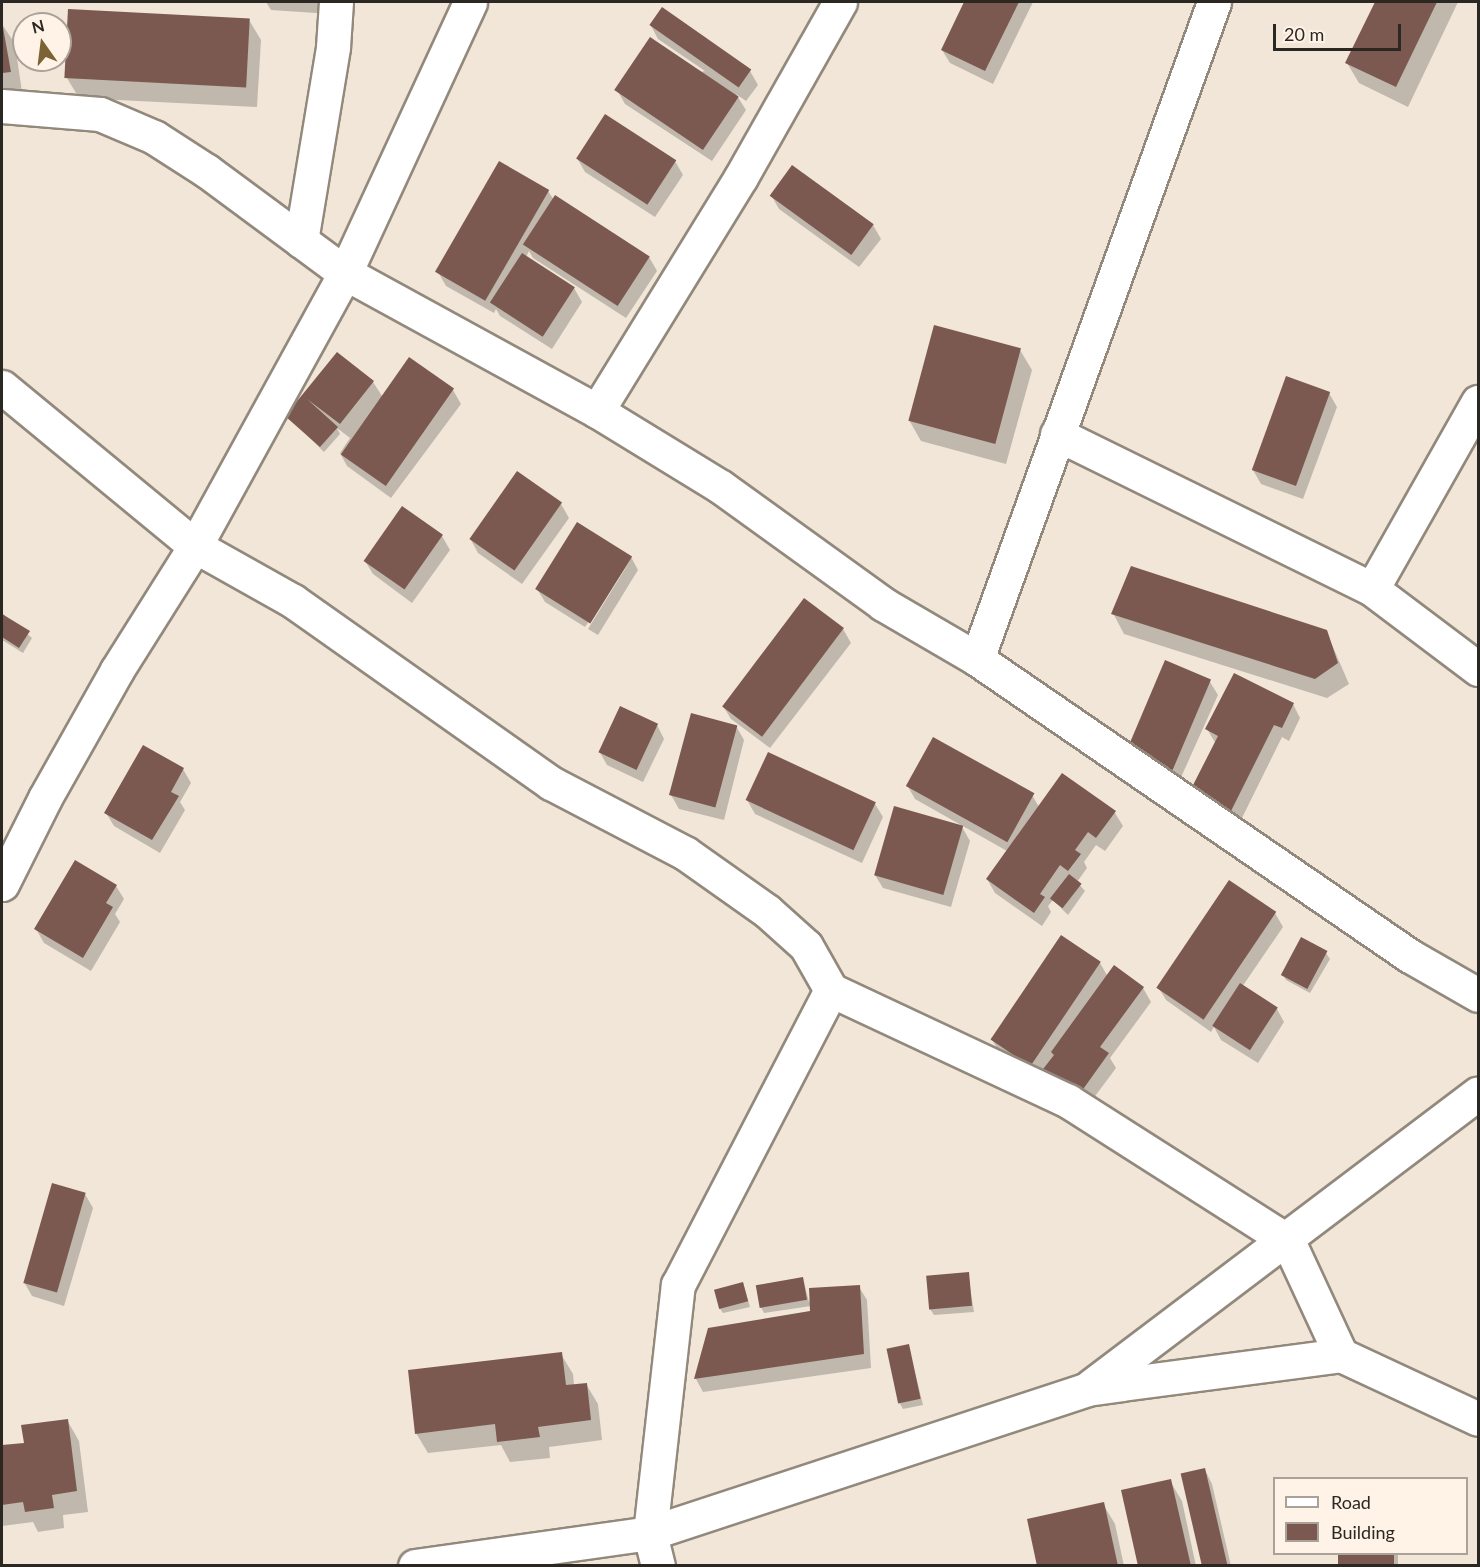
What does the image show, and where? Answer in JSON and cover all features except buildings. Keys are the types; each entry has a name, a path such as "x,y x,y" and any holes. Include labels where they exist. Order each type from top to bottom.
{"street":[{"path":"301,241 333,47 336,2"},
{"path":"2,884 117,670 195,546 345,273 470,2"},
{"path":"597,411 741,177 840,2"},
{"path":"976,659 1214,2"},
{"path":"2,106 100,114 154,137 207,171 345,273 597,411 721,488 883,604 976,659 1410,956 1479,995"},
{"path":"2,387 195,546 321,620 551,783 694,860 767,911 806,946 831,990 1068,1101 1288,1241 1341,1355"},
{"path":"1372,589 1479,402"},
{"path":"1057,434 1372,589 1479,669"},
{"path":"658,1566 650,1533 678,1285 831,990"},
{"path":"1087,1389 1288,1241 1479,1093"},
{"path":"415,1566 650,1533 1087,1389 1341,1355 1479,1419"}]}
